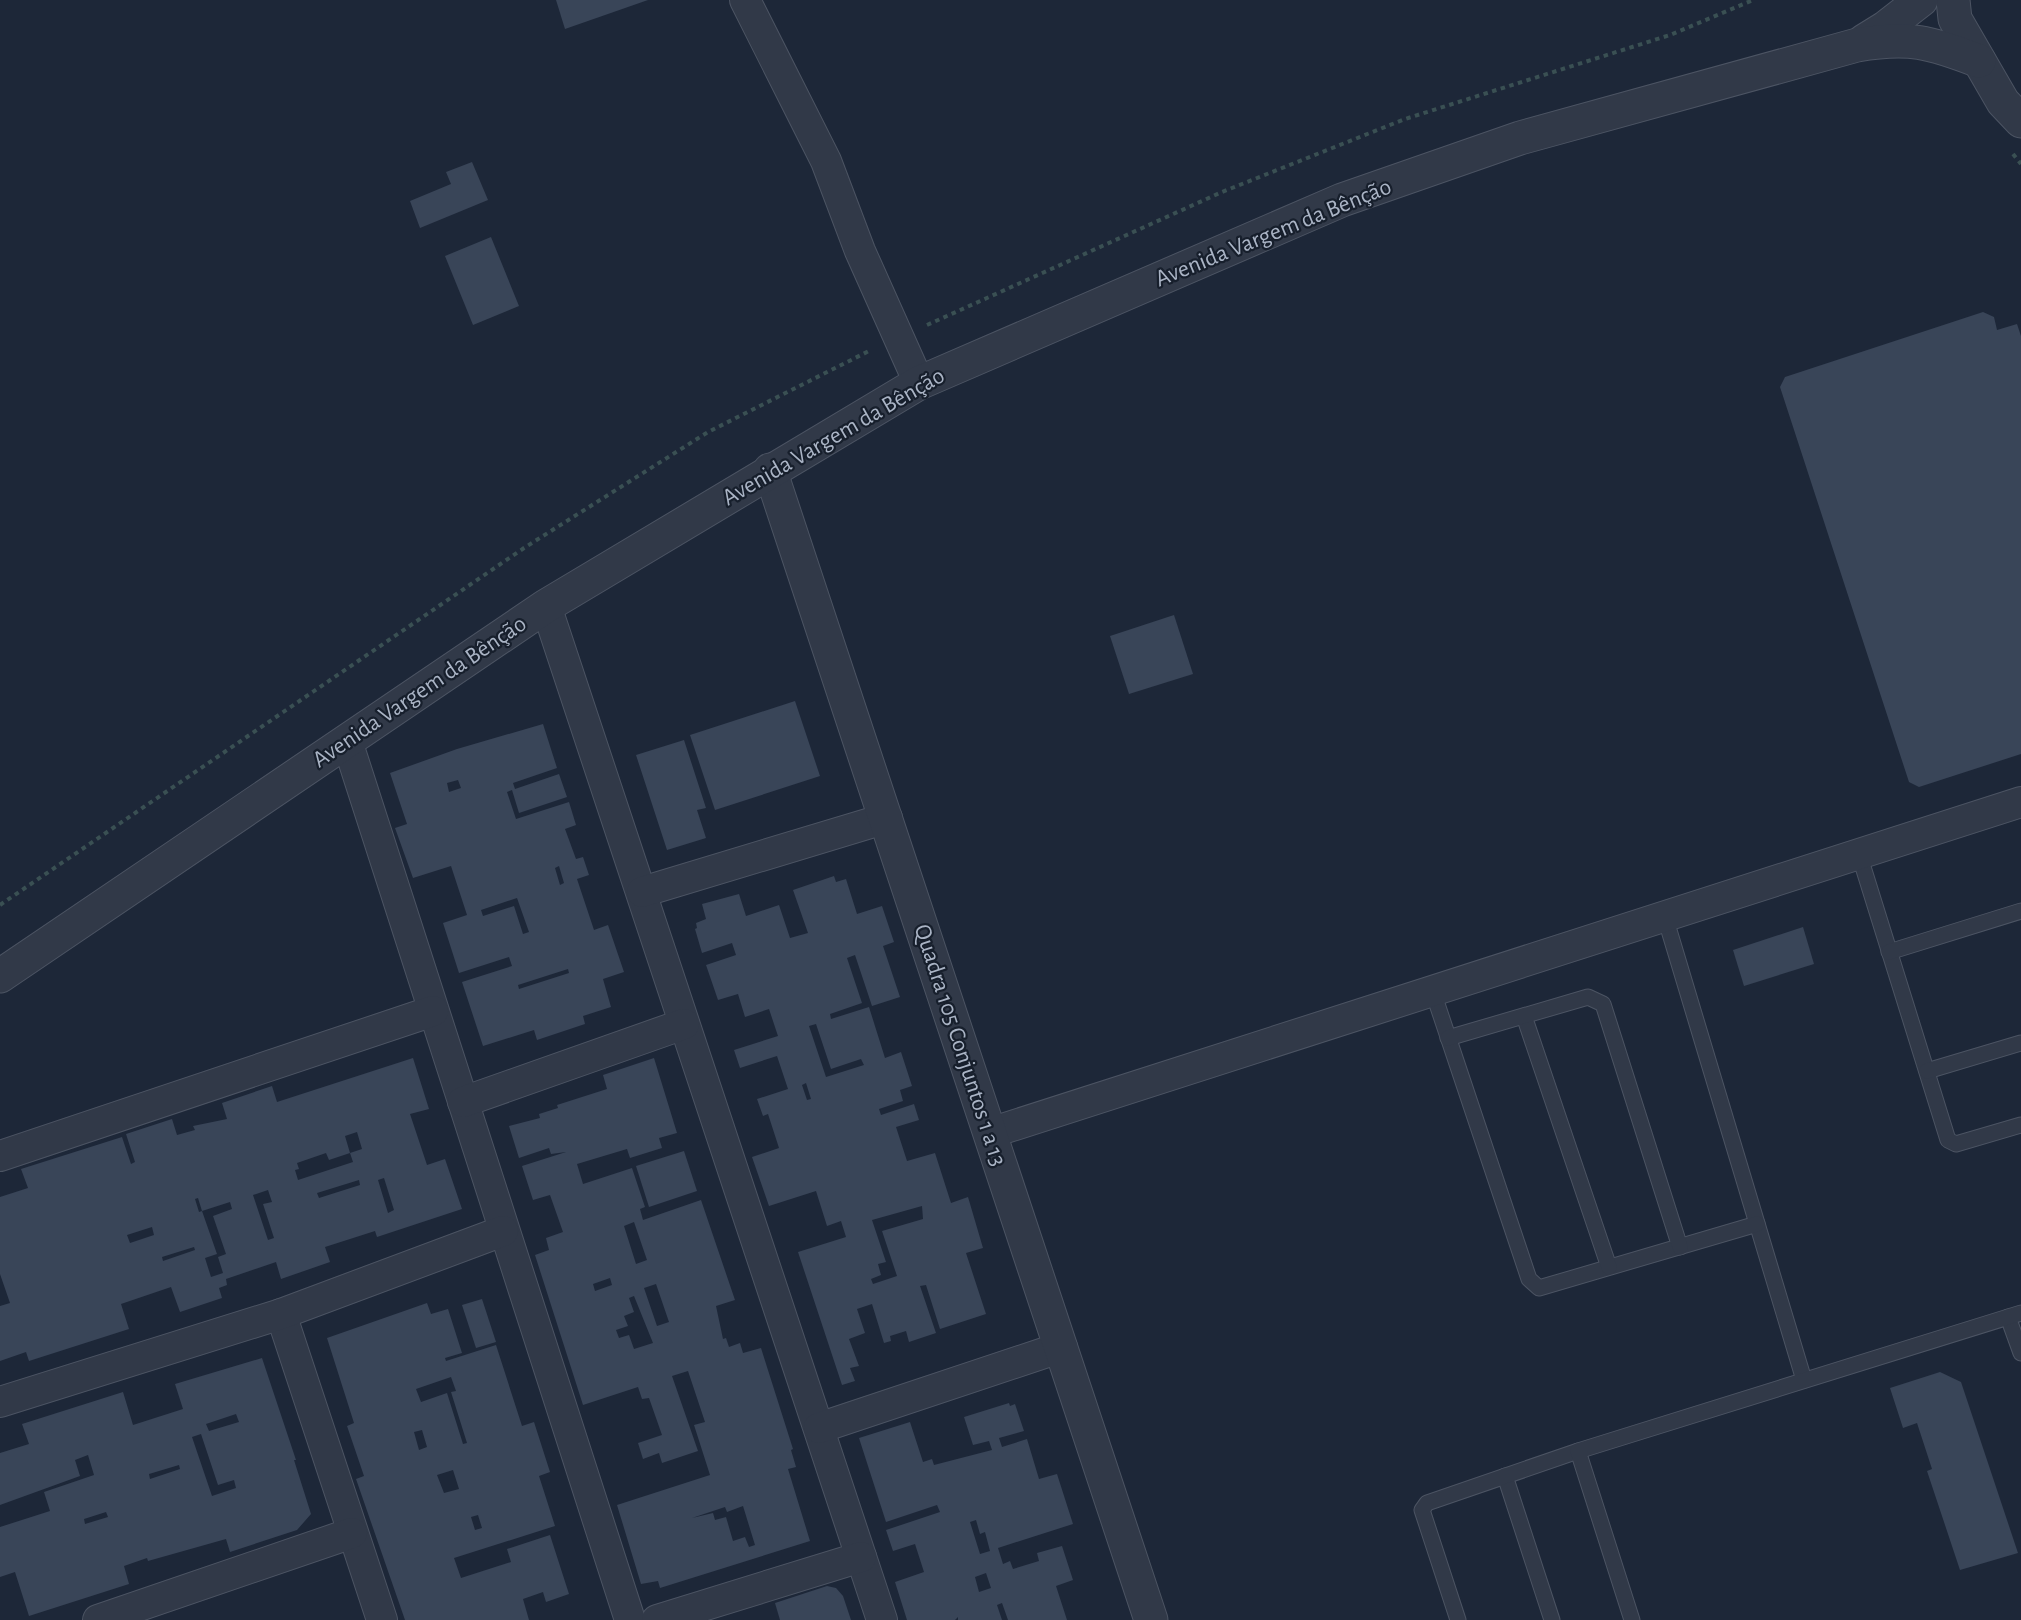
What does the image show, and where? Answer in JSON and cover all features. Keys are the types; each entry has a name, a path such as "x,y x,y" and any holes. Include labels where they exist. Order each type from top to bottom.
{"street":[{"path":"745,0 826,161 860,251 919,383"},
{"name":"Avenida Vargem da Bênção","path":"1857,45 1885,28 1921,0"},
{"path":"1953,0 1955,19 2003,102 2021,121"},
{"name":"Avenida Vargem da Bênção","path":"0,976 546,606 919,383 1342,200 1520,138 1857,45 1893,39 1917,40 1939,45 1979,61"},
{"name":"Quadra 105 Conjuntos 1 a 13","path":"770,470 1151,1620"},
{"path":"546,606 882,1620"},
{"path":"347,741 630,1620"},
{"path":"990,1132 2021,802"},
{"path":"642,892 887,818"},
{"path":"0,1156 433,1011"},
{"path":"463,1102 684,1024"},
{"path":"0,1402 281,1314 503,1231"},
{"path":"281,1314 382,1620"},
{"path":"819,1428 1062,1347"},
{"path":"98,1620 352,1533"},
{"path":"657,1620 861,1557"}],"lane":[{"path":"1859,854 1948,1140 1956,1144 2021,1125"},
{"path":"1889,952 2021,911"},
{"path":"1665,917 1804,1380"},
{"path":"1432,992 1529,1279 1539,1288 1757,1224"},
{"path":"1448,1038 1588,997 1604,1004 1680,1247"},
{"path":"1524,1016 1609,1267"},
{"path":"1927,1071 2021,1043"},
{"path":"1458,1620 1422,1510 1427,1503 1578,1451 2015,1315 2021,1353"},
{"path":"1578,1451 1632,1620"},
{"path":"1505,1476 1552,1620"}],"building":[{"path":"556,0 648,0 565,29"},
{"path":"472,162 488,200 420,228 410,201 451,184 446,172"},
{"path":"491,237 519,306 473,325 445,256"},
{"path":"1983,312 1994,317 1997,330 2017,324 2021,336 2021,754 1919,787 1909,782 1780,387 1785,377"},
{"path":"1174,615 1193,674 1129,694 1110,636"},
{"path":"795,701 820,776 715,810 690,735"},
{"path":"543,724 557,768 513,783 515,789 559,774 567,797 519,813 512,790 507,792 516,819 569,802 576,825 565,829 576,859 583,857 589,875 577,879 594,930 608,925 624,972 603,979 611,1007 583,1016 585,1024 537,1040 534,1030 483,1046 462,982 512,966 509,957 459,973 443,923 467,915 451,866 413,878 395,828 407,824 390,773 457,749","holes":["458,780 461,788 449,792 447,783","559,866 564,883 560,885 555,868","517,898 529,932 523,934 514,906 483,916 481,910","568,969 569,973 519,989 518,985"]},
{"path":"684,740 706,808 697,810 706,838 667,850 636,755"},
{"path":"834,876 836,882 846,879 857,914 882,906 894,942 883,946 900,997 872,1006 855,955 847,958 862,1003 830,1014 831,1019 869,1007 885,1058 901,1052 912,1086 900,1090 903,1101 879,1109 881,1115 914,1104 919,1120 896,1127 907,1161 935,1153 951,1203 968,1197 983,1248 966,1253 986,1314 940,1329 926,1285 920,1286 936,1333 909,1342 906,1331 890,1336 891,1341 884,1343 872,1304 857,1309 865,1333 849,1339 859,1366 850,1368 855,1381 842,1385 798,1252 846,1237 841,1221 827,1226 816,1191 769,1206 752,1157 779,1148 768,1114 763,1116 757,1099 788,1089 777,1056 740,1068 734,1050 778,1036 769,1009 745,1017 738,994 718,1000 706,965 736,955 732,943 702,953 695,929 697,928 696,923 706,919 702,904 739,894 746,916 779,905 790,938 808,933 793,890","holes":["816,1024 831,1069 861,1059 864,1065 826,1077 809,1026","806,1083 811,1099 807,1100 802,1085","922,1206 923,1219 882,1231 897,1276 873,1284 871,1279 881,1275 878,1264 886,1262 872,1220"]},
{"path":"1803,927 1814,964 1744,986 1733,950"},
{"path":"413,1058 429,1109 410,1114 427,1165 445,1159 462,1209 377,1237 375,1231 325,1247 330,1262 281,1279 276,1262 226,1279 227,1285 219,1288 222,1298 180,1312 171,1287 121,1304 129,1329 29,1361 26,1352 0,1361 0,1306 10,1303 0,1274 0,1197 28,1188 21,1169 122,1137 131,1164 135,1162 126,1134 172,1119 177,1135 195,1130 193,1126 227,1119 222,1103 272,1086 277,1102","holes":["357,1132 362,1149 350,1153 345,1136","326,1153 329,1160 350,1153 353,1162 298,1180 295,1170 299,1169 297,1163","384,1178 394,1210 388,1213 378,1180","359,1180 360,1185 319,1198 317,1193","268,1190 272,1202 263,1204 274,1238 268,1240 253,1195","198,1198 202,1211 199,1212 195,1199","230,1202 232,1209 213,1216 226,1254 218,1257 223,1273 211,1277 205,1258 217,1254 202,1211","152,1227 154,1235 130,1243 127,1235","194,1247 195,1250 163,1261 162,1257"]},
{"path":"654,1058 677,1133 659,1138 662,1148 630,1158 627,1149 577,1164 583,1184 632,1168 645,1207 640,1209 643,1220 701,1200 735,1300 716,1306 723,1339 726,1338 729,1347 740,1343 743,1353 761,1348 793,1449 791,1450 796,1467 788,1469 810,1541 660,1588 658,1581 641,1584 617,1505 710,1475 694,1425 705,1422 688,1371 672,1376 698,1451 662,1463 659,1453 643,1459 638,1443 662,1435 649,1398 642,1399 638,1387 583,1405 535,1255 549,1250 546,1238 563,1232 550,1195 533,1200 522,1166 566,1152 551,1154 549,1148 519,1158 509,1126 540,1118 539,1114 558,1108 557,1105 607,1089 603,1075","holes":["634,1222 647,1260 636,1264 624,1226","610,1278 612,1285 595,1291 593,1284","656,1284 669,1322 657,1326 644,1288","634,1296 653,1343 634,1349 629,1335 619,1338 616,1330 628,1326 624,1316 634,1312 629,1298","743,1506 755,1545 749,1547 745,1537 733,1541 726,1517 715,1520 713,1513 692,1518 725,1507 727,1512"]},
{"path":"684,1151 697,1191 649,1207 636,1166"},
{"path":"482,1299 496,1342 476,1348 462,1305"},
{"path":"427,1303 431,1314 448,1309 462,1353 445,1358 446,1361 496,1345 522,1426 534,1422 550,1472 539,1476 555,1526 454,1558 461,1578 511,1562 507,1549 550,1535 569,1594 546,1602 543,1592 523,1599 529,1620 405,1620 356,1479 364,1476 347,1426 354,1423 327,1338","holes":["451,1377 456,1391 451,1392 467,1443 463,1444 447,1393 421,1402 416,1389","422,1430 427,1447 419,1450 414,1432","453,1470 459,1489 444,1493 437,1475","478,1515 482,1528 475,1530 471,1517"]},
{"path":"262,1358 296,1460 294,1460 311,1514 297,1530 230,1552 226,1539 148,1561 147,1558 124,1566 129,1584 29,1616 15,1572 0,1577 0,1527 50,1511 44,1492 94,1475 88,1455 75,1460 80,1476 0,1505 0,1453 29,1444 22,1424 123,1392 133,1425 183,1409 175,1384","holes":["236,1414 239,1422 209,1431 206,1424","201,1434 218,1485 234,1480 236,1488 212,1496 192,1437","179,1465 180,1469 150,1479 149,1474","106,1512 108,1517 85,1524 84,1519"]},
{"path":"1940,1372 1961,1382 2018,1553 1960,1570 1927,1471 1932,1469 1917,1423 1903,1428 1890,1388"},
{"path":"1009,1403 1010,1406 1015,1404 1024,1431 999,1438 1002,1447 1027,1439 1039,1479 1057,1474 1073,1524 998,1548 1003,1564 1010,1561 1013,1569 1039,1561 1037,1553 1062,1546 1073,1580 1056,1586 1067,1620 1008,1620 1002,1603 997,1605 1002,1620 958,1620 958,1617 955,1620 907,1620 895,1582 924,1572 915,1544 893,1551 886,1530 940,1512 937,1505 886,1522 859,1438 910,1422 923,1462 932,1459 934,1465 992,1450 989,1441 973,1445 964,1417","holes":["976,1520 980,1534 985,1532 990,1551 980,1554 970,1522","986,1573 991,1588 979,1592 975,1577"]},
{"path":"827,1586 836,1588 843,1596 851,1620 780,1620 775,1603"}]}
